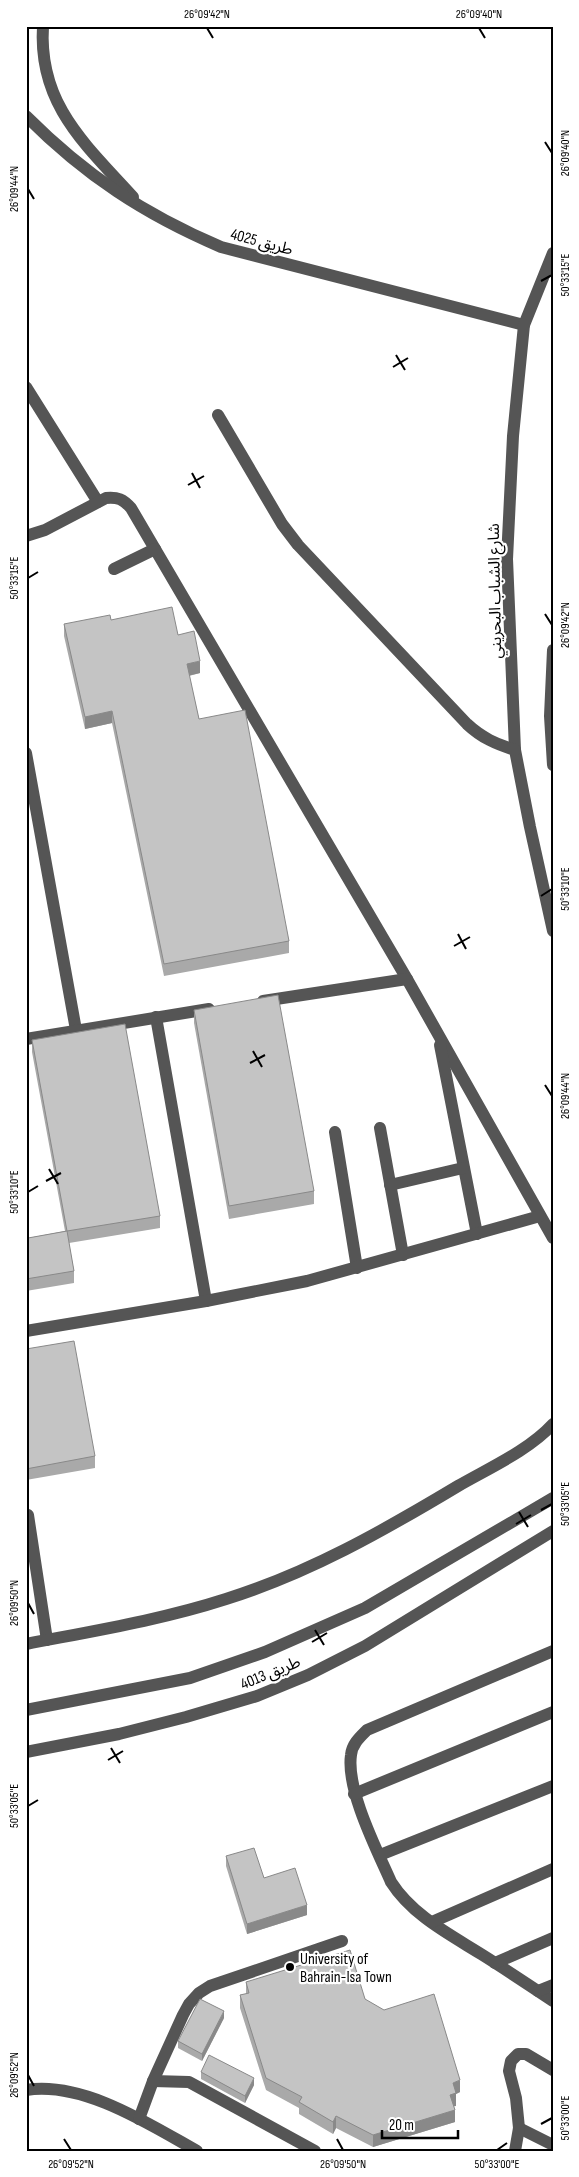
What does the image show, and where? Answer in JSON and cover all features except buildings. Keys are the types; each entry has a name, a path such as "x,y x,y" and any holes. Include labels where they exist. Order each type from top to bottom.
{"street":[{"path":"42,26 44,67 51,91 62,114 75,134 144,210"},
{"name":"طريق 4025","path":"26,116 55,145 98,180 144,210 182,230 221,247 524,325"},
{"name":"شارع الشباب البحريني","path":"553,253 524,325 513,436 507,559 515,750 553,931"},
{"path":"26,387 98,502"},
{"path":"218,415 282,524 315,565 467,724 481,736 497,745 515,750"},
{"path":"26,536 45,530 106,498 116,497 124,501 155,549 407,979 553,1238"},
{"path":"114,569 155,549"},
{"path":"553,650 550,716 553,765"},
{"path":"26,753 76,1030"},
{"path":"253,1002 407,979"},
{"path":"26,1039 224,1007"},
{"path":"156,1017 206,1301"},
{"path":"437,1033 477,1234"},
{"path":"380,1128 403,1255"},
{"path":"335,1132 357,1268"},
{"path":"390,1185 463,1168"},
{"path":"26,1331 273,1288 357,1268 540,1216"},
{"path":"26,1644 170,1615 226,1599 282,1579 336,1556 388,1528 522,1448 553,1424"},
{"name":"طريق 4013","path":"26,1710 190,1678 265,1652 365,1608 553,1498"},
{"path":"28,1515 47,1640"},
{"name":"طريق 4013","path":"26,1752 119,1734 266,1693 308,1675 366,1646 553,1531"},
{"path":"534,1543 553,1537"},
{"path":"553,1651 367,1730 355,1743 351,1756 354,1794 398,1893 406,1902 432,1922 553,2001"},
{"path":"354,1794 553,1712"},
{"path":"380,1855 553,1786"},
{"path":"432,1922 553,1869"},
{"path":"495,1963 553,1938"},
{"path":"139,2119 153,2081 183,2015 199,1993 210,1986 342,1941"},
{"path":"538,1991 553,1984"},
{"path":"515,2151 519,2128 516,2098 509,2071 511,2061 518,2054 526,2054 553,2070"},
{"path":"153,2081 189,2082 315,2151"},
{"path":"26,2090 60,2090 84,2096 139,2119 197,2151"},
{"path":"519,2128 553,2146"}],"place":[{"name":"University of Bahrain-Isa Town","path":"290,1967"}]}
